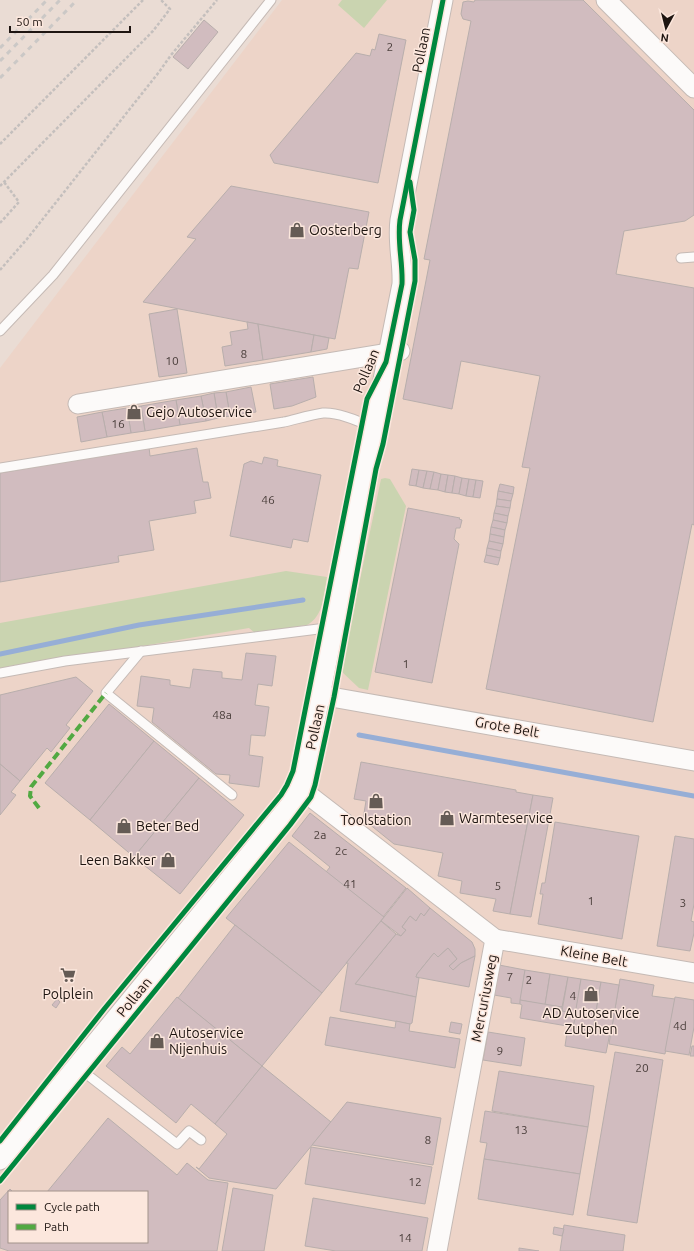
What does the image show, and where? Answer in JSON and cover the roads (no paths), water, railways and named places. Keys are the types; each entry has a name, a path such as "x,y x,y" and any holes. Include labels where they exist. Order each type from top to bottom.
{"street":[{"name":"Pollaan","path":"0,1160 290,805 300,790 304,777 373,428 395,352 403,273 399,239 400,220 443,0"},
{"path":"606,0 694,88"},
{"name":"Pollaan","path":"78,404 395,352"},
{"name":"Grote Belt","path":"320,694 694,761"},
{"name":"Mercuriusweg","path":"300,790 495,939 437,1251"},
{"name":"Kleine Belt","path":"495,939 694,973"}],"lane":[{"path":"0,331 53,274 271,0"},
{"path":"681,258 694,257"},
{"path":"0,468 284,422 324,413 339,415 373,428"},
{"path":"0,673 65,660 334,627"},
{"path":"141,651 106,693 232,795"},
{"path":"76,1066 177,1144 189,1131 201,1140"}],"waterway":[{"path":"0,654 139,625 303,600"},
{"path":"359,735 694,796"}],"railway":[{"path":"0,48 47,0"},
{"path":"0,61 60,0"},
{"path":"0,78 77,0"}],"place":[{"name":"Oosterberg","path":"297,230"},
{"name":"Gejo Autoservice","path":"134,412"},
{"name":"Toolstation","path":"376,801"},
{"name":"Warmteservice","path":"447,818"},
{"name":"Beter Bed","path":"124,826"},
{"name":"Leen Bakker","path":"168,860"},
{"name":"Polplein","path":"68,975"},
{"name":"AD Autoservice Zutphen","path":"591,994"},
{"name":"Autoservice Nijenhuis","path":"157,1041"}]}
